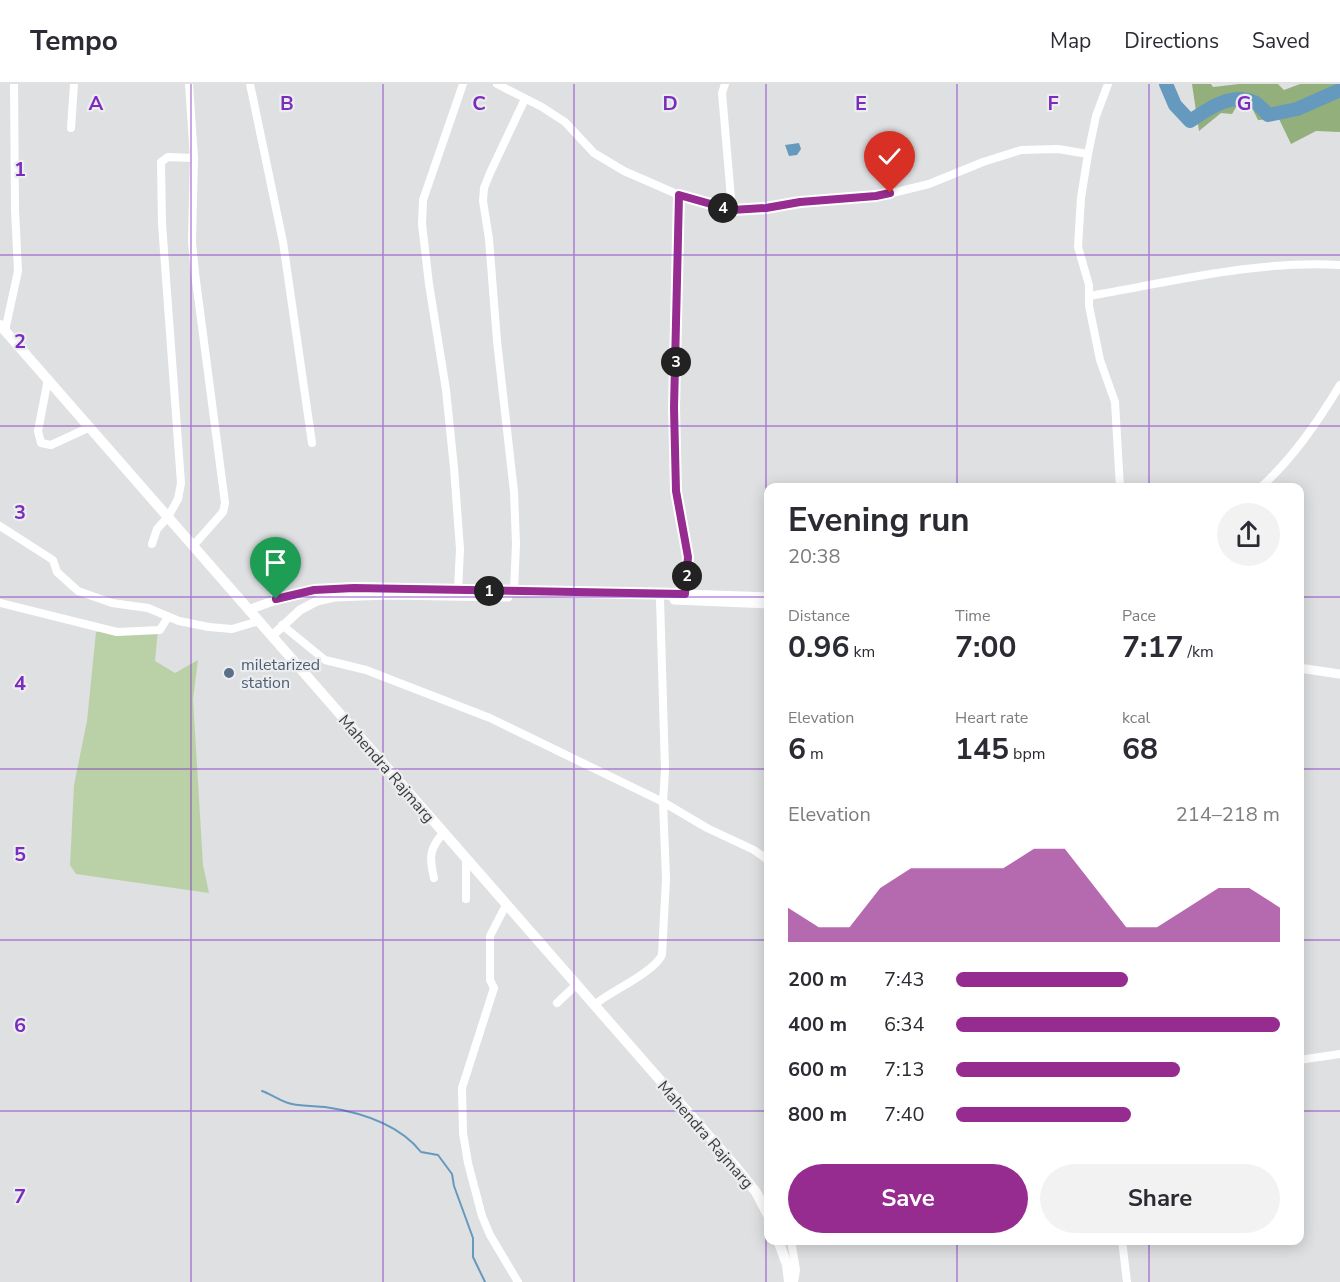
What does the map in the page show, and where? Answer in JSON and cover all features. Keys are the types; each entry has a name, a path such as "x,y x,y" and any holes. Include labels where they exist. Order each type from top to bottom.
{"highway":[{"name":"Mahendra Rajmarg","path":"3,328 736,1167 756,1192 764,1207"},
{"path":"780,1245 787,1265 789,1282"}],"main road":[{"path":"249,610 298,593 333,588 764,597"},
{"path":"272,636 300,610 317,601 333,597 388,595 660,599 764,604"},
{"path":"1304,664 1340,669"},
{"path":"1304,669 1340,674"}],"street":[{"path":"3,328 18,271 15,210 15,84"},
{"path":"71,128 74,84"},
{"path":"189,84 194,158 192,242 225,503 223,512 193,546"},
{"path":"250,84 283,242 312,443"},
{"path":"458,590 460,549 454,468 446,390 422,225 423,200 463,84"},
{"path":"497,84 566,122 594,153 624,171 679,195 732,210 876,196 929,184 983,162 1021,150 1059,149 1088,154"},
{"path":"726,84 722,93 732,210"},
{"path":"1108,84 1096,116 1088,154 1079,210 1078,247 1086,273 1089,306 1100,360 1115,402 1120,483"},
{"path":"514,591 516,544 514,492 497,341 489,239 483,201 484,188 490,173 525,99"},
{"path":"153,544 157,529 168,517 178,499 181,483 162,224 161,162 168,157 194,158"},
{"path":"679,195 674,408 676,491 688,557 685,594"},
{"path":"1089,296 1244,270 1296,265 1340,265"},
{"path":"48,379 39,424 41,443 51,445 90,428"},
{"path":"1265,483 1294,453 1316,424 1340,385"},
{"path":"0,526 53,560 57,572 78,591 112,603 148,608 192,624 232,629 259,621"},
{"path":"594,1005 660,960 662,955 666,842 663,802 665,770 660,599"},
{"path":"0,603 117,632 160,630 168,616"},
{"path":"282,625 325,660 366,670 490,718 663,802 680,814 764,857"},
{"path":"434,878 431,855 434,844 444,832"},
{"path":"466,858 466,899"},
{"path":"506,905 490,936 490,980 494,988 462,1088 462,1106 468,1163 482,1216 490,1235 518,1282"},
{"path":"557,1003 576,985"},
{"path":"1304,1059 1340,1054"},
{"path":"792,1245 796,1270 794,1282"},
{"path":"1123,1245 1127,1282"}],"green space":[{"path":"1192,84 1211,84 1213,87 1278,84 1284,90 1300,84 1340,84 1340,132 1316,131 1291,144 1279,119 1258,120 1252,108 1238,104 1232,114 1221,113 1199,131"},
{"path":"158,629 155,661 175,673 198,660 193,699 203,865 209,893 76,874 70,865 74,785 87,721 96,632"}],"water":[{"path":"799,143 801,149 797,155 789,156 785,145"}],"waterway":[{"path":"1166,84 1175,105 1190,121 1228,100 1245,99 1254,102 1268,115 1297,109 1340,90"},
{"path":"262,1091 288,1103 325,1107 365,1116 402,1134 421,1152 438,1155 452,1174 454,1186 473,1238 473,1257 485,1282"}],"place":[{"name":"miletarized station","path":"229,673"}],"route":[{"path":"276,599 333,588 685,594 688,557 676,491 674,408 679,195 732,210 890,193"}]}
